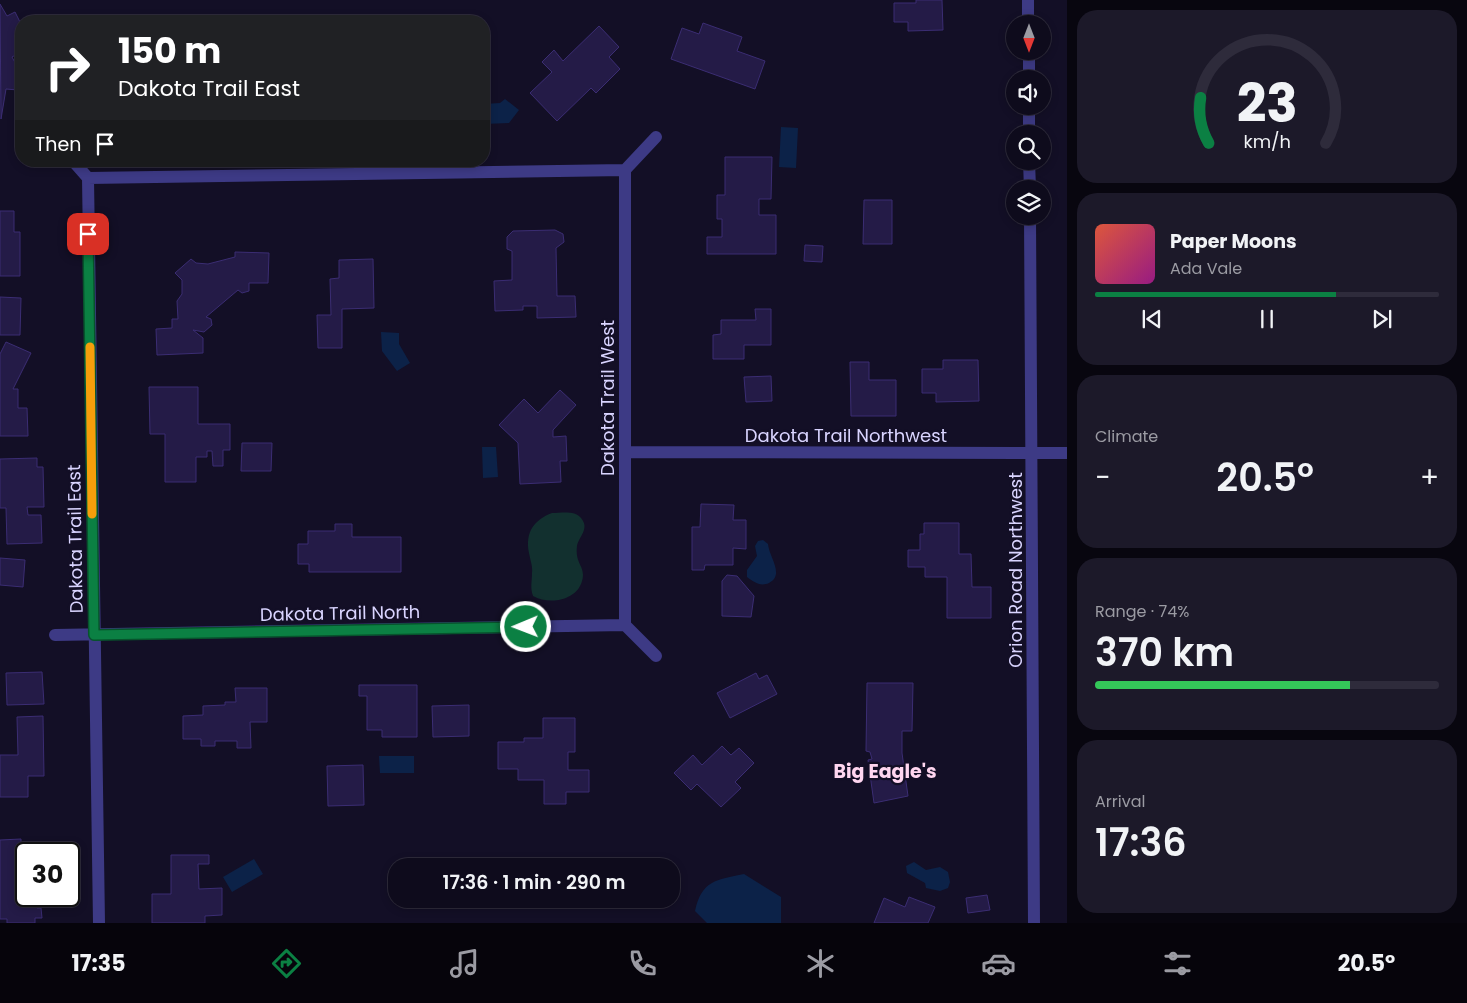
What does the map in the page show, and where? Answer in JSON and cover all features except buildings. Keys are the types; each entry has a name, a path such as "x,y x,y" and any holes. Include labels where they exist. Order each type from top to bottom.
{"street":[{"path":"1028,0 1028,15"},
{"path":"78,167 88,178 625,170 656,138"},
{"name":"Dakota Trail West","path":"625,170 625,625"},
{"name":"Dakota Trail East","path":"88,178 100,923"},
{"name":"Orion Road Northwest","path":"1030,225 1034,923"},
{"name":"Dakota Trail Northwest","path":"625,452 1067,453"},
{"path":"625,625 656,656"},
{"name":"Dakota Trail North","path":"55,635 625,625"}],"green space":[{"path":"568,512 575,514 583,522 584,529 578,542 577,551 583,575 577,590 571,595 564,599 548,600 533,596 528,539 536,523 552,513"}],"water":[{"path":"505,99 519,110 509,123 490,124 490,104 500,103"},
{"path":"781,127 798,128 796,168 779,167"},
{"path":"381,332 399,333 399,344 410,363 397,371 382,351"},
{"path":"482,447 496,447 498,477 483,478"},
{"path":"763,540 768,544 775,565 776,575 774,580 763,584 747,577 747,570 757,556 755,546 758,541"},
{"path":"379,756 414,756 414,773 380,773"},
{"path":"254,859 263,874 232,892 223,877"},
{"path":"914,862 926,870 940,867 948,872 950,882 948,888 940,891 926,888 925,883 907,873 906,866"},
{"path":"744,874 781,897 781,923 707,923 695,911 706,887 718,880"}],"slow traffic":[{"path":"90,347 92,514"}],"district":[{"name":"Big Eagle's","path":"885,771"}],"route":[{"path":"88,234 94,635 526,627"}]}
